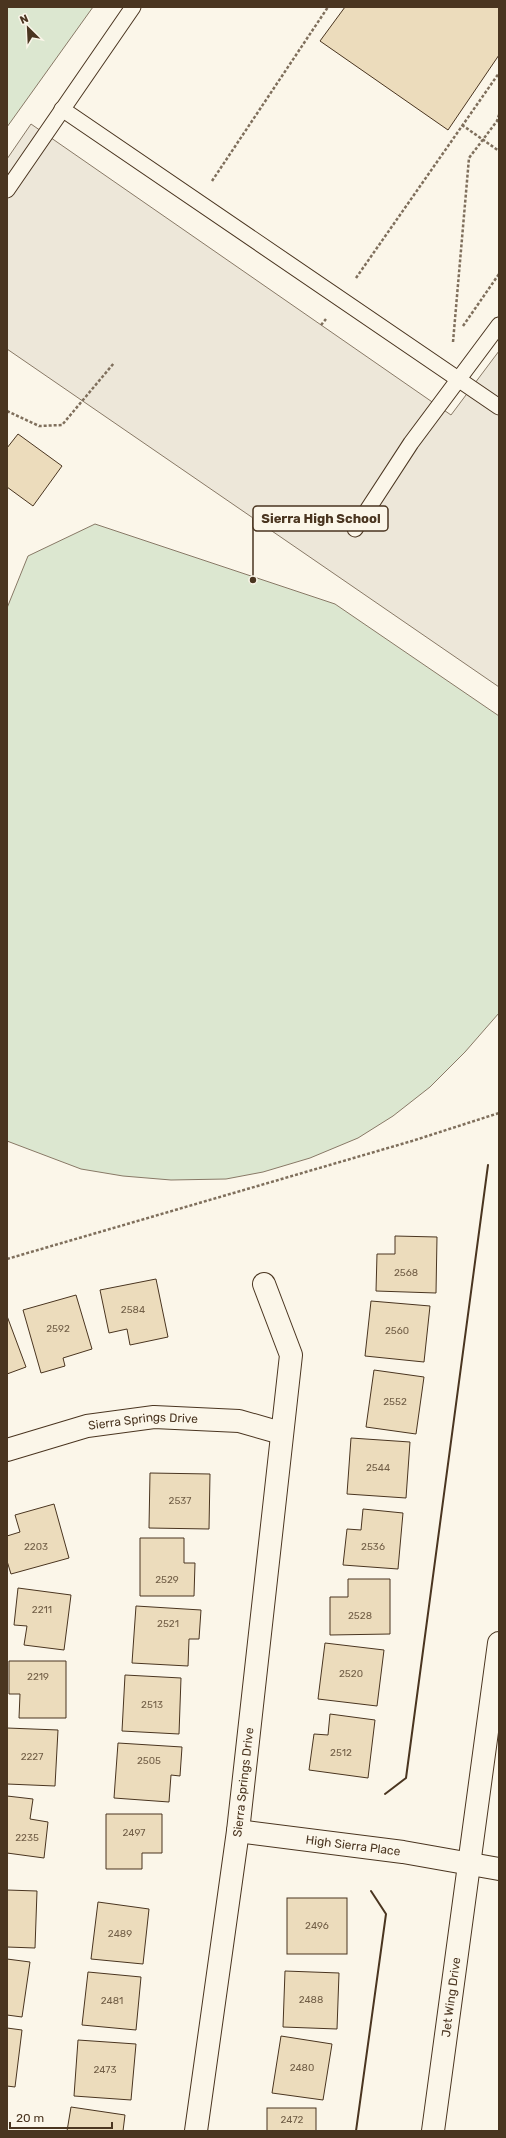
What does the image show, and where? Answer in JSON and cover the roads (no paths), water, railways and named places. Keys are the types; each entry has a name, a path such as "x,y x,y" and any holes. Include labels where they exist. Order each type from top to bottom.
{"street":[{"name":"Sierra Springs Drive","path":"196,2131 238,1831 281,1433 291,1354 264,1284"},
{"name":"Sierra Springs Drive","path":"7,1450 88,1426 154,1417 239,1421 281,1433"},
{"name":"Jet Wing Drive","path":"433,2131 499,1643"},
{"name":"High Sierra Place","path":"238,1831 403,1852 469,1863"},
{"path":"469,1863 499,1869"}],"lane":[{"path":"7,190 133,7"},
{"path":"62,109 499,407"},
{"path":"355,529 411,443 499,325"}],"place":[{"name":"Sierra High School","path":"253,580"}]}
